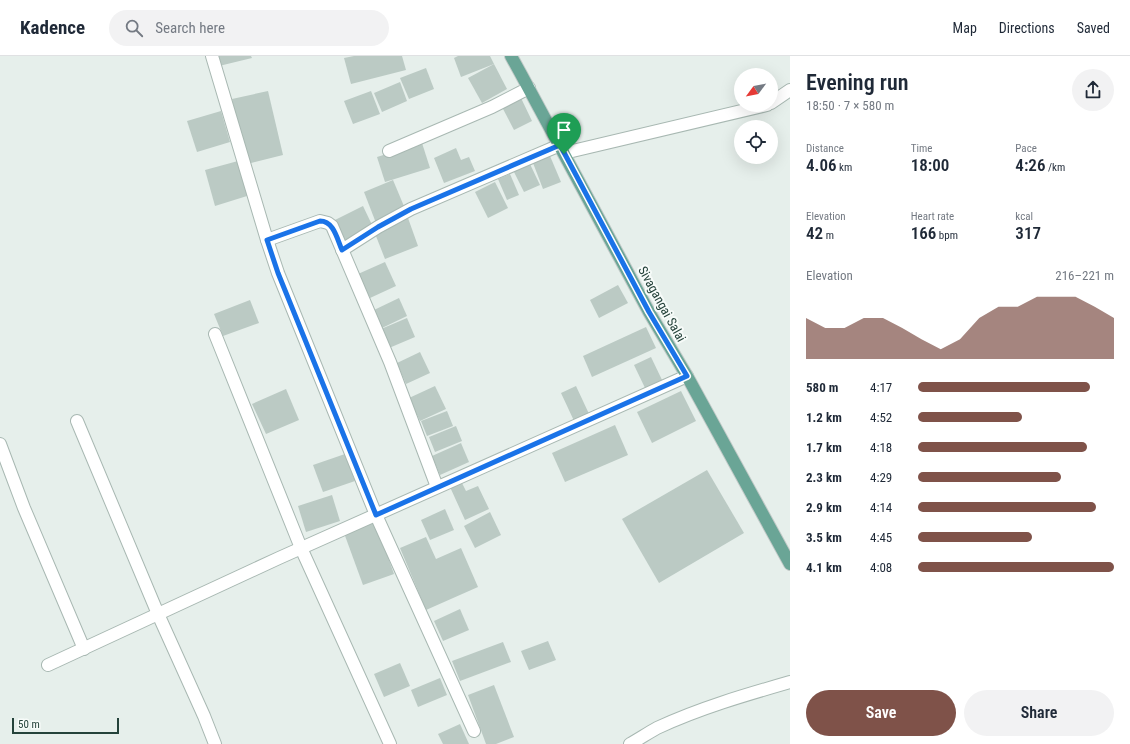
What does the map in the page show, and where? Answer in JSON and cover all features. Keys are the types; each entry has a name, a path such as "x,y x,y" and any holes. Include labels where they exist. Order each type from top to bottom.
{"main road":[{"name":"Sivagangai Salai","path":"511,56 649,312 687,376 790,564"}],"street":[{"path":"212,56 278,273 376,515 474,731"},
{"path":"389,151 492,107 529,88"},
{"path":"778,98 790,90"},
{"path":"342,250 378,227 411,209 562,149 734,112"},
{"path":"267,240 320,221 324,221 332,226 390,362 437,487"},
{"path":"215,334 301,548 390,744"},
{"path":"48,665 301,548 687,376"},
{"path":"77,421 158,614 215,744"},
{"path":"0,444 24,508 84,648"},
{"path":"630,744 655,729 704,709 790,682"}],"building":[{"path":"217,56 251,56 252,58 219,66"},
{"path":"354,56 402,56 406,70 351,84 344,58"},
{"path":"458,56 490,56 494,64 461,77 454,58"},
{"path":"494,64 507,89 482,103 468,78"},
{"path":"426,68 434,89 409,99 400,78"},
{"path":"400,82 407,101 382,112 374,93"},
{"path":"268,91 283,155 247,164 232,99"},
{"path":"371,91 380,114 353,124 344,101"},
{"path":"521,98 532,121 514,130 502,107"},
{"path":"221,111 230,142 197,152 187,121"},
{"path":"422,143 430,168 385,182 377,157"},
{"path":"456,148 461,160 469,157 475,171 444,183 434,158"},
{"path":"550,156 561,182 543,189 533,163"},
{"path":"238,161 247,196 215,206 205,170"},
{"path":"529,162 540,185 524,192 513,170"},
{"path":"510,174 519,195 507,200 498,179"},
{"path":"393,180 406,211 376,223 364,192"},
{"path":"495,182 508,208 488,218 475,192"},
{"path":"363,206 373,227 345,240 335,220"},
{"path":"408,218 418,246 385,259 374,231"},
{"path":"385,262 396,286 370,298 358,274"},
{"path":"618,285 628,303 599,318 590,300"},
{"path":"399,298 407,316 382,328 374,310"},
{"path":"250,300 259,323 223,336 214,314"},
{"path":"407,318 415,337 389,348 381,329"},
{"path":"646,327 656,348 592,377 583,356"},
{"path":"420,352 430,373 406,384 397,363"},
{"path":"651,357 663,382 646,390 634,365"},
{"path":"435,386 446,409 420,421 409,398"},
{"path":"576,386 590,416 575,423 561,393"},
{"path":"286,389 299,420 266,434 252,404"},
{"path":"681,391 696,421 652,443 637,412"},
{"path":"447,411 453,426 427,436 421,421"},
{"path":"615,425 628,455 565,482 552,453"},
{"path":"456,426 462,441 435,452 429,437"},
{"path":"461,443 469,462 440,475 432,456"},
{"path":"345,454 355,481 323,492 313,465"},
{"path":"707,470 744,533 659,583 622,519"},
{"path":"461,481 466,491 478,486 489,509 465,520 450,487"},
{"path":"332,495 340,521 306,532 298,506"},
{"path":"445,509 454,530 430,540 421,520"},
{"path":"490,512 501,535 475,548 464,526"},
{"path":"375,521 394,574 363,585 344,533"},
{"path":"426,537 436,559 461,548 478,587 426,610 400,548"},
{"path":"460,609 469,630 443,641 434,621"},
{"path":"548,641 556,660 529,670 521,651"},
{"path":"503,642 511,662 460,681 452,661"},
{"path":"400,663 410,686 384,697 374,674"},
{"path":"440,678 447,695 418,707 411,690"},
{"path":"494,685 514,737 496,744 486,744 468,695"},
{"path":"460,724 469,744 443,744 438,734"}],"route":[{"path":"560,145 564,154 649,312 687,376 376,515 278,273 267,240 320,221 324,221 332,226 342,250 378,227 411,209 560,145"}]}
